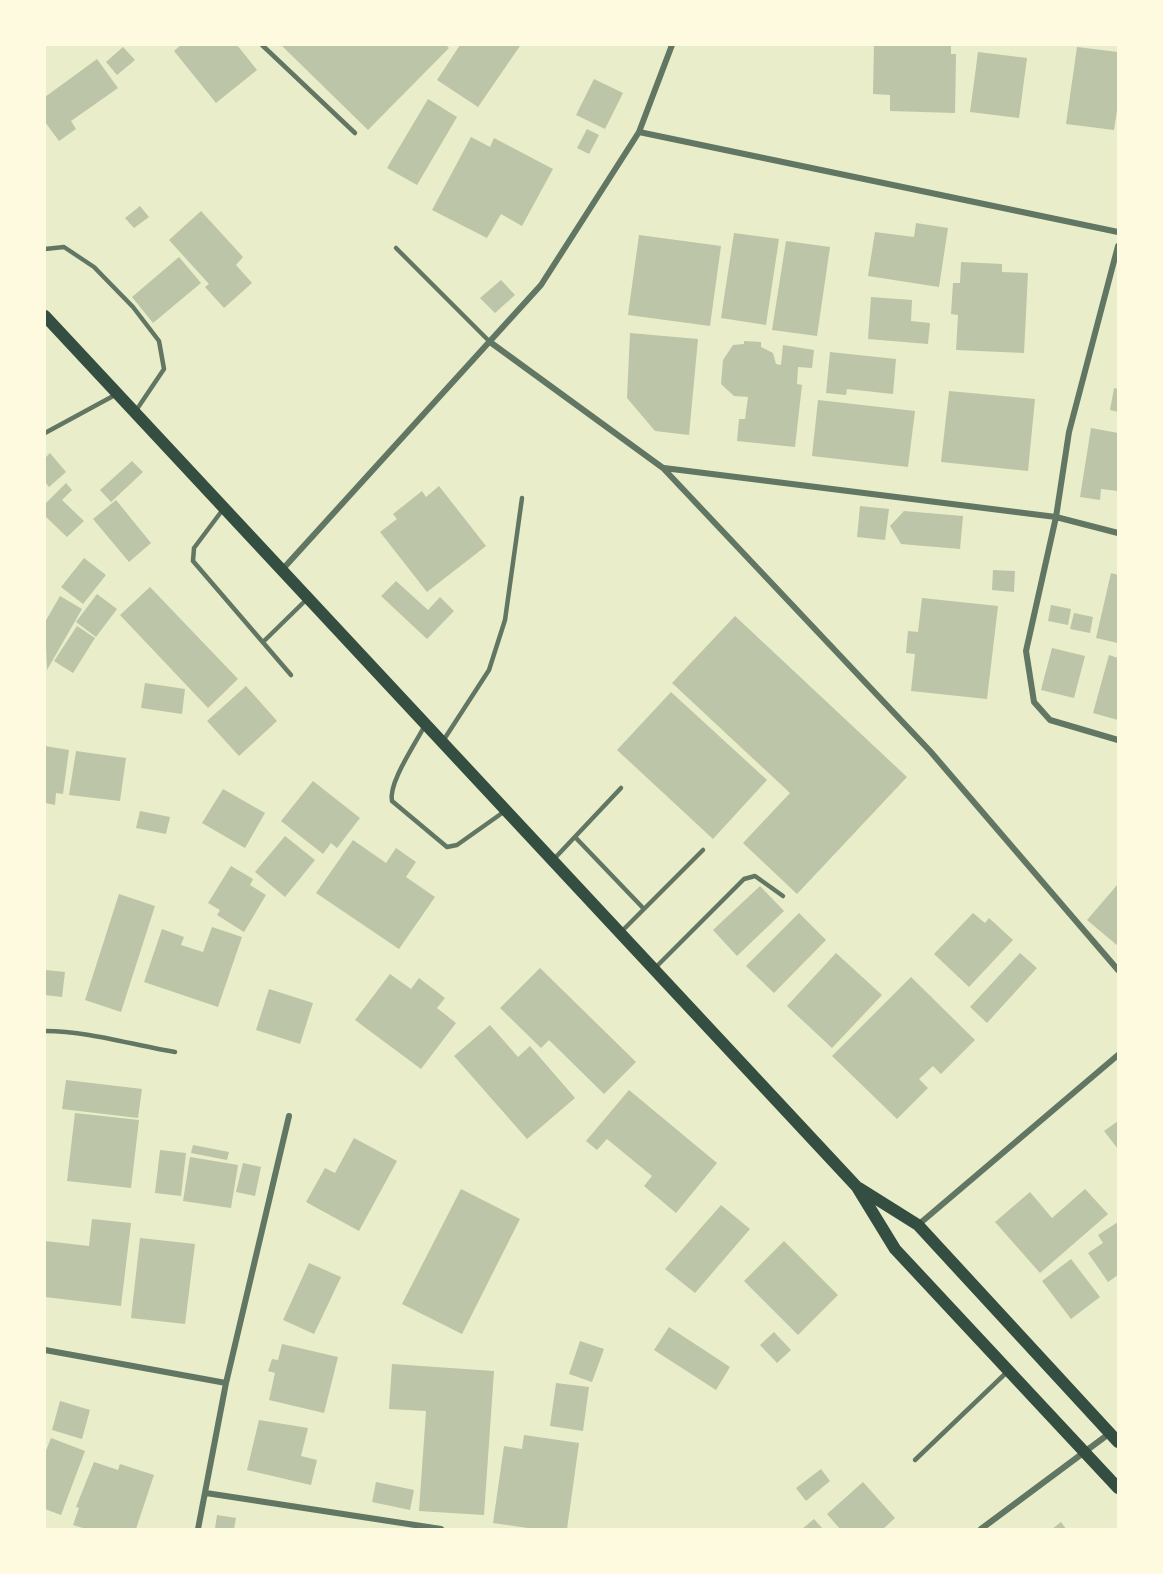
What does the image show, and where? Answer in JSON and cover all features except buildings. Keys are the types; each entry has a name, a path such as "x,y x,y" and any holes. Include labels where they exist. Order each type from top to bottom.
{"main road":[{"path":"45,316 857,1187 895,1249 1118,1488"},
{"path":"857,1187 918,1225 1114,1438"}],"street":[{"path":"281,571 541,285 639,132 672,45"},
{"path":"639,132 1118,232"},
{"path":"1118,246 1069,432 1056,517 1026,651 1035,702 1050,720 1118,740"},
{"path":"490,342 663,468 930,751 1118,970"},
{"path":"663,468 1056,517 1118,533"},
{"path":"918,1225 1118,1055"},
{"path":"198,1529 226,1383 289,1116"},
{"path":"45,1350 226,1383"},
{"path":"981,1529 1085,1452 1114,1438"},
{"path":"206,1493 441,1529"}],"lane":[{"path":"262,45 354,133"},
{"path":"45,249 64,247 94,267 133,307 159,341 164,369 135,412"},
{"path":"396,248 490,342"},
{"path":"45,433 118,393"},
{"path":"442,743 489,670 505,620 522,498"},
{"path":"224,508 194,548 194,561 291,675"},
{"path":"263,642 307,599"},
{"path":"425,725 391,795 398,807 447,847 457,845 506,811"},
{"path":"552,861 621,788"},
{"path":"575,837 644,909"},
{"path":"620,933 703,850"},
{"path":"653,970 744,879 755,876 783,896"},
{"path":"45,1031 75,1031 123,1043 175,1052"},
{"path":"915,1460 1009,1370"}]}
